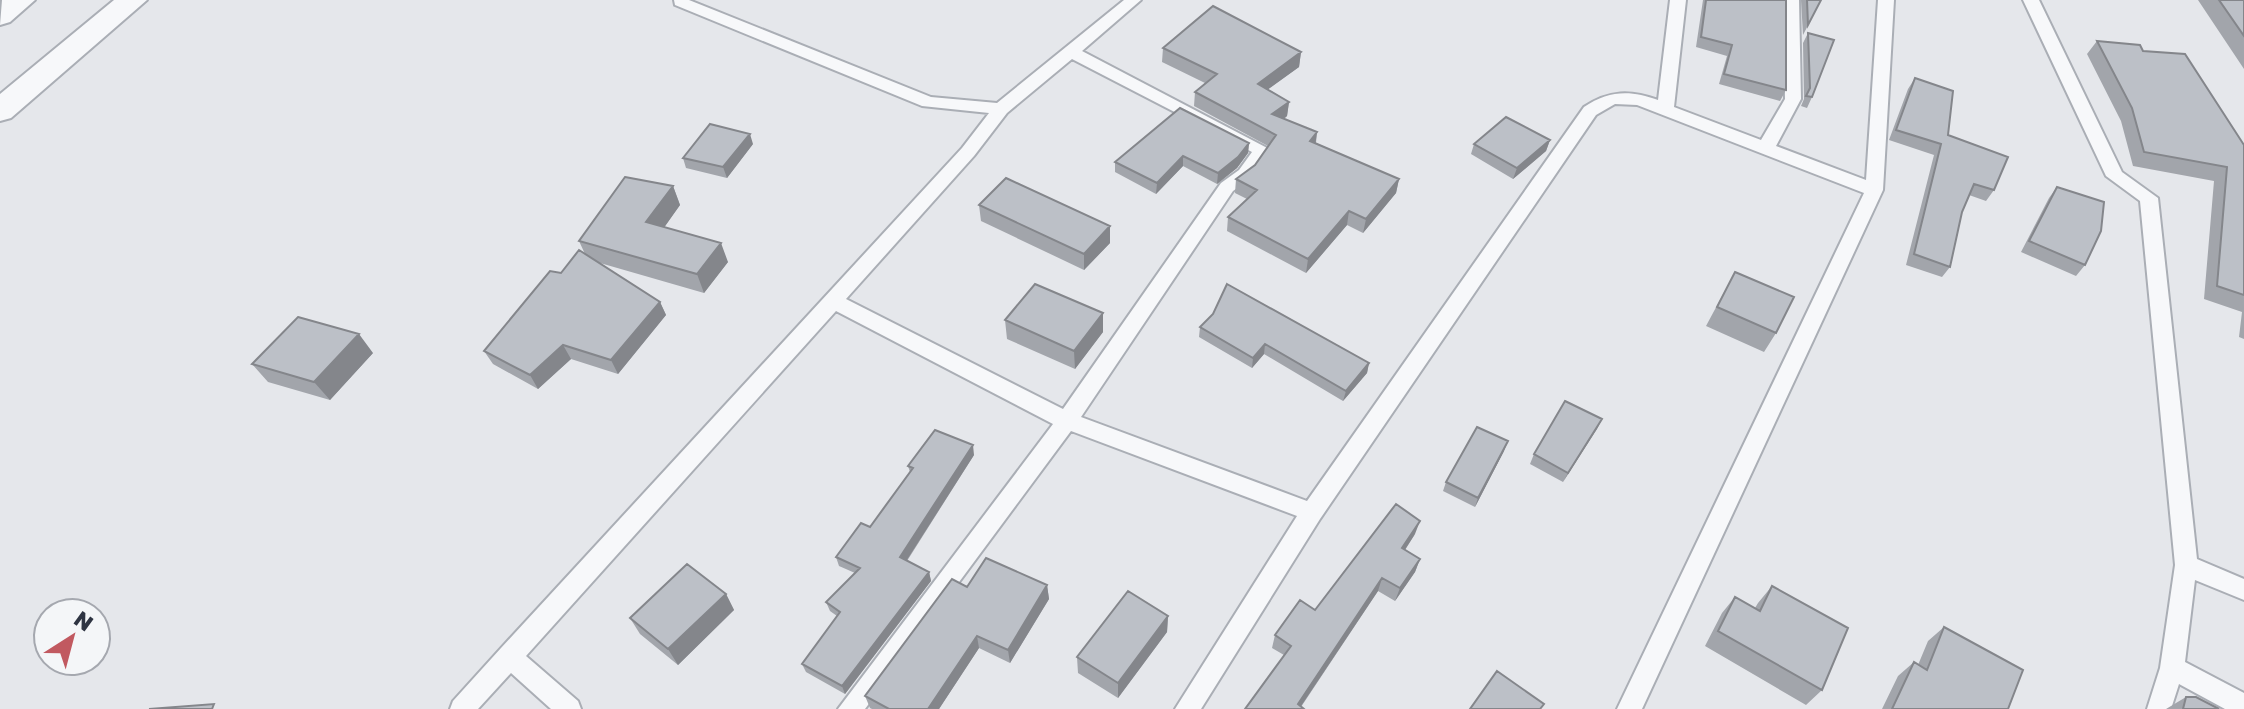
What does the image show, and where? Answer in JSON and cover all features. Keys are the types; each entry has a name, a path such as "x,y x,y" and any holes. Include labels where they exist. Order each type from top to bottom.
{"street":[{"path":"0,16 20,0"},
{"path":"0,111 132,0"}],"lane":[{"path":"462,709 968,152 1001,109 1133,0"},
{"path":"1665,110 1678,0"},
{"path":"1765,149 1793,99 1791,0"},
{"path":"1629,709 1874,190 1886,0"},
{"path":"2031,0 2115,176 2149,198 2186,565 2172,668 2159,709"},
{"path":"680,2 928,102 1001,109"},
{"path":"850,709 1067,421 1227,187 1245,174 1262,150 1072,52"},
{"path":"1187,709 1312,512 1590,111 1605,99 1620,95 1665,110 1874,190"},
{"path":"832,300 1067,421 1312,512"},
{"path":"2186,565 2244,590"},
{"path":"509,656 569,709"},
{"path":"2172,668 2244,706"}],"building":[{"path":"1706,0 1786,0 1786,90 1724,74 1732,45 1701,37"},
{"path":"1807,0 1821,0 1808,25"},
{"path":"2219,0 2244,0 2244,36"},
{"path":"1213,6 1301,52 1258,84 1289,102 1272,114 1317,132 1310,141 1399,179 1366,219 1349,211 1308,259 1228,217 1257,190 1236,179 1255,165 1276,135 1195,92 1217,74 1163,48"},
{"path":"1808,33 1834,40 1812,97 1806,96 1810,88"},
{"path":"2097,41 2140,45 2143,51 2185,54 2244,145 2244,295 2217,286 2227,167 2144,152 2132,108"},
{"path":"1915,78 1953,91 1948,135 2008,157 1994,190 1974,184 1962,212 1950,267 1914,254 1941,144 1896,130"},
{"path":"1180,108 1249,143 1238,157 1218,173 1183,156 1157,183 1115,162"},
{"path":"1506,117 1550,140 1517,168 1474,144"},
{"path":"710,124 750,134 723,167 683,158"},
{"path":"625,177 673,186 646,222 721,243 697,274 579,241"},
{"path":"1006,178 1110,226 1084,254 979,205"},
{"path":"2057,187 2104,202 2101,231 2085,265 2029,241"},
{"path":"579,250 660,302 611,360 563,345 530,375 484,351 550,271 561,273"},
{"path":"1735,272 1794,297 1776,333 1717,307"},
{"path":"1035,284 1103,313 1074,351 1005,320"},
{"path":"1227,284 1369,363 1346,391 1265,344 1253,358 1200,327 1213,314"},
{"path":"298,317 359,334 314,382 252,364"},
{"path":"1565,401 1602,419 1568,473 1534,454"},
{"path":"1477,427 1508,441 1478,498 1446,482"},
{"path":"935,430 973,445 900,557 929,572 842,686 802,664 840,612 826,602 860,568 836,557 861,523 870,527 913,468 908,466"},
{"path":"1396,504 1420,521 1402,548 1420,559 1400,588 1382,578 1298,704 1304,709 1245,709 1291,646 1275,635 1300,600 1315,610"},
{"path":"986,558 1047,585 1008,650 977,636 928,709 889,709 865,696 952,579 967,587"},
{"path":"687,564 726,594 668,649 630,618"},
{"path":"1772,586 1848,628 1822,690 1718,631 1735,597 1760,611"},
{"path":"1128,591 1168,616 1118,683 1077,657"},
{"path":"1944,627 2023,670 2008,709 1892,709 1914,662 1927,670"},
{"path":"1497,671 1544,704 1540,709 1470,709"},
{"path":"2186,697 2196,697 2219,709 2183,709"},
{"path":"214,704 212,709 149,709"}]}
